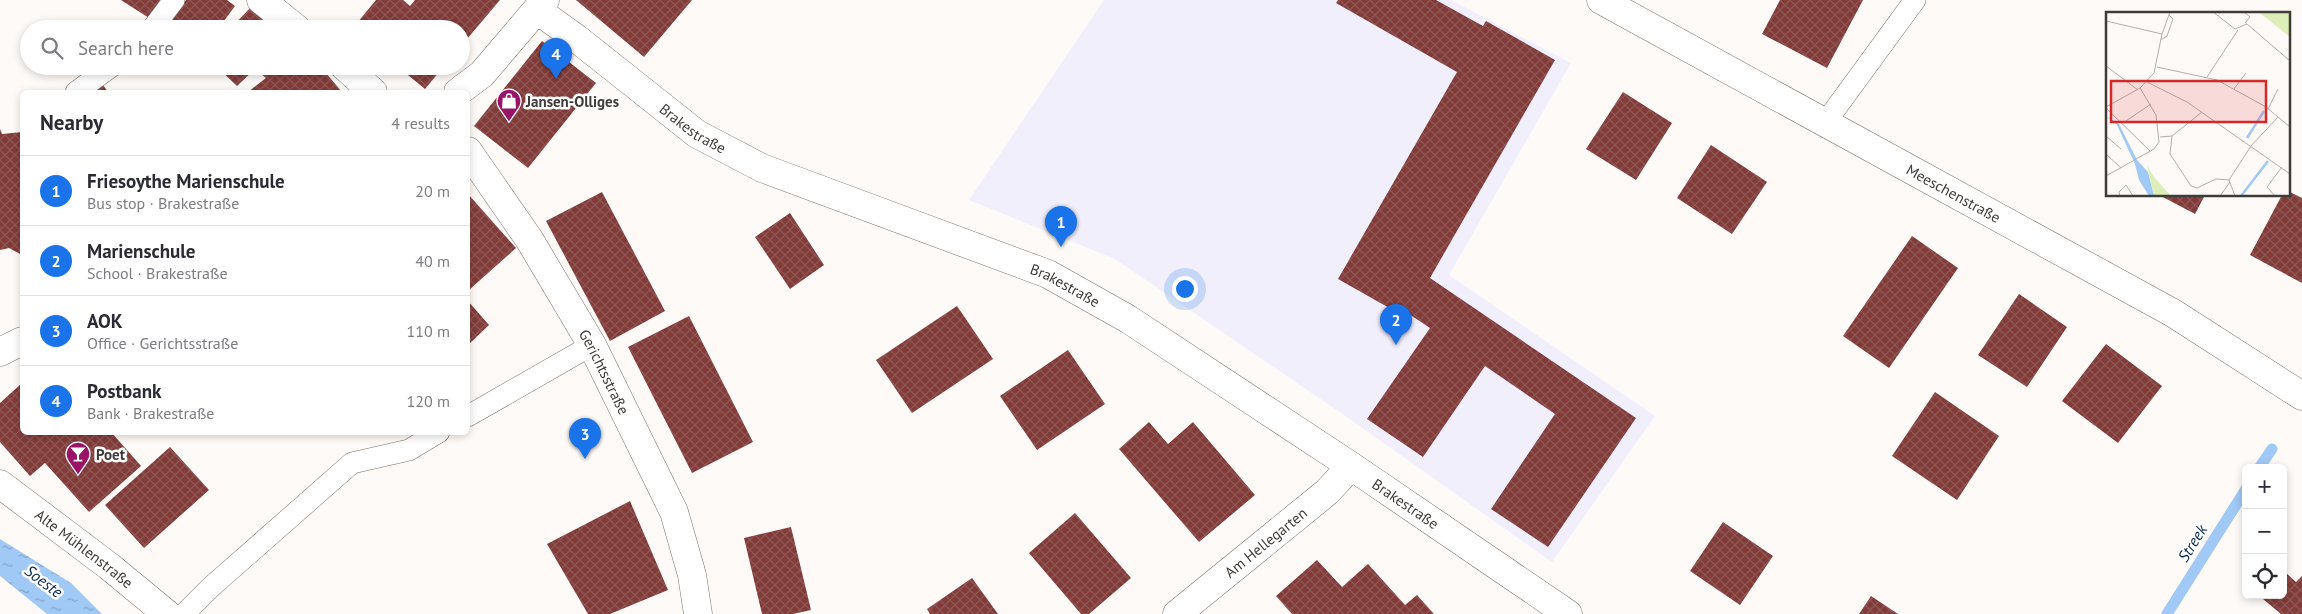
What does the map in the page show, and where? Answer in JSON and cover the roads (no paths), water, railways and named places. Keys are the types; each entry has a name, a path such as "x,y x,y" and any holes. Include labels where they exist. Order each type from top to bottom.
{"street":[{"path":"261,0 286,20"},
{"name":"Meeschenstraße","path":"1601,0 2173,313 2302,396"},
{"path":"461,90 482,74 541,5"},
{"name":"Brakestraße","path":"541,5 576,38 697,134 762,168 1048,274 1128,319 1351,466 1568,614"},
{"path":"354,75 371,90"},
{"name":"Gerichtsstraße","path":"470,154 528,239 592,345 674,512 692,575 698,614"},
{"path":"0,352 20,342"},
{"name":"Am Hellegarten","path":"1177,614 1327,492 1351,466"},
{"name":"Alte Mühlenstraße","path":"0,484 168,614"}],"lane":[{"path":"159,20 174,0"},
{"path":"1824,123 1915,0"},
{"path":"79,90 100,75"},
{"path":"470,415 592,345"},
{"path":"184,614 352,462 409,450 434,435"}],"water":[{"name":"Soeste","path":"0,539 71,583 102,614 47,614 0,576"}],"waterway":[{"name":"Streek","path":"2262,464 2272,449"},
{"name":"Streek","path":"2167,614 2242,495"}],"place":[{"name":"Postbank","path":"556,79"},
{"name":"Jansen-Olliges","path":"509,122"},
{"name":"Friesoythe Marienschule","path":"1061,247"},
{"name":"Marienschule","path":"1396,345"},
{"name":"AOK","path":"585,459"},
{"name":"Poet","path":"78,475"}]}
